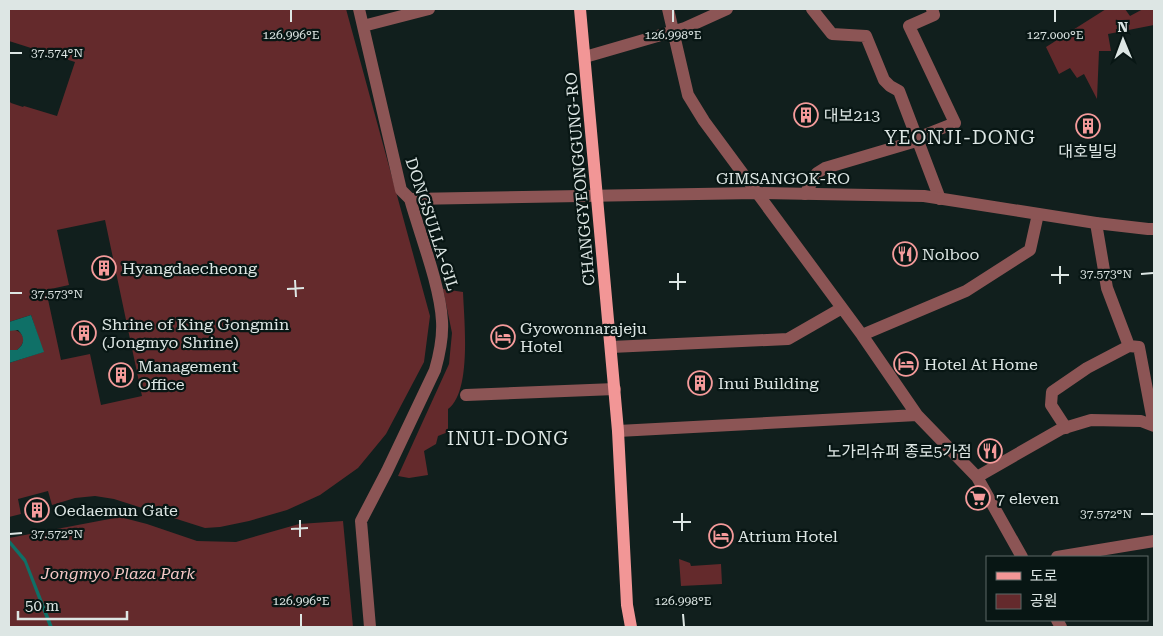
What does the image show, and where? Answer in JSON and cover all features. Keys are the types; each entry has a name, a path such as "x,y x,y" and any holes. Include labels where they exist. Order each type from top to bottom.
{"main road":[{"name":"CHANGGYEONGGUNG-RO","path":"580,9 615,389 627,605 631,627"}],"street":[{"name":"DONGSULLA-GIL","path":"359,9 401,190 410,200 432,273 442,323 438,359 434,370 387,472 361,521 370,627"},
{"path":"363,26 429,9"},
{"path":"668,9 688,95 704,121 862,335 917,415 977,477 1021,556"},
{"path":"585,57 684,28 727,9"},
{"path":"812,9 832,34 866,36 884,80 890,86 899,90 940,199"},
{"path":"805,194 817,173 825,168 913,142 917,138 954,123 909,26 934,15 932,9"},
{"name":"GIMSANGOK-RO","path":"598,196 623,201 667,200 681,194 694,200 742,198 756,193 924,196 1096,223 1148,229 1154,228"},
{"path":"410,200 598,196"},
{"path":"862,335 966,291 1030,250 1038,214"},
{"path":"1096,223 1107,288 1129,346"},
{"path":"611,347 788,339 842,308"},
{"path":"1066,428 1051,405 1052,392 1088,368 1129,346 1140,347 1152,416 1154,418"},
{"path":"466,395 615,389"},
{"path":"618,431 917,415"},
{"path":"977,477 1066,428 1091,420 1141,421 1154,426"},
{"path":"1063,556 1154,541"}],"green space":[{"path":"9,9 346,9 430,316 424,362 386,434 358,468 320,495 287,510 220,527 205,528 114,499 95,496 75,498 52,505 48,491 18,499 21,514 9,517 9,363 43,352 31,315 9,322 9,101 23,107 57,116 75,62 9,41","holes":["105,220 142,396 101,405 90,354 61,360 46,290 69,285 57,230"]},
{"path":"1106,9 1125,9 1130,16 1143,9 1154,9 1154,25 1108,34 1111,51 1099,51 1097,99 1084,74 1077,78 1070,68 1059,74 1046,47"},
{"path":"443,289 463,292 465,354 461,387 456,400 448,409 448,432 438,436 436,444 424,451 428,475 409,478 398,476 449,364 452,333"},
{"path":"12,329 20,332 23,338 22,344 17,350 9,350 9,331"},
{"name":"Jongmyo Plaza Park","path":"120,517 197,541 236,542 299,524 343,521 353,627 9,627 9,538"},
{"path":"679,559 690,563 691,566 721,564 722,584 681,586"}],"water":[{"path":"31,315 44,352 9,363 9,350 17,350 22,345 23,340 18,330 9,331 9,322"},
{"path":"9,539 26,559 53,627 49,627 24,562 9,544"}],"place":[{"name":"대보213","path":"806,115"},
{"name":"대호빌딩","path":"1088,126"},
{"name":"Nolboo","path":"905,254"},
{"name":"Hyangdaecheong","path":"104,268"},
{"name":"Shrine of King Gongmin (Jongmyo Shrine)","path":"84,333"},
{"name":"Gyowonnarajeju Hotel","path":"503,337"},
{"name":"Hotel At Home","path":"906,364"},
{"name":"Management Office","path":"121,375"},
{"name":"Inui Building","path":"700,383"},
{"name":"노가리슈퍼 종로5가점","path":"990,451"},
{"name":"7 eleven","path":"978,498"},
{"name":"Oedaemun Gate","path":"37,510"},
{"name":"Atrium Hotel","path":"721,536"}],"district":[{"name":"YEONJI-DONG","path":"960,137"},
{"name":"INUI-DONG","path":"508,438"}]}
